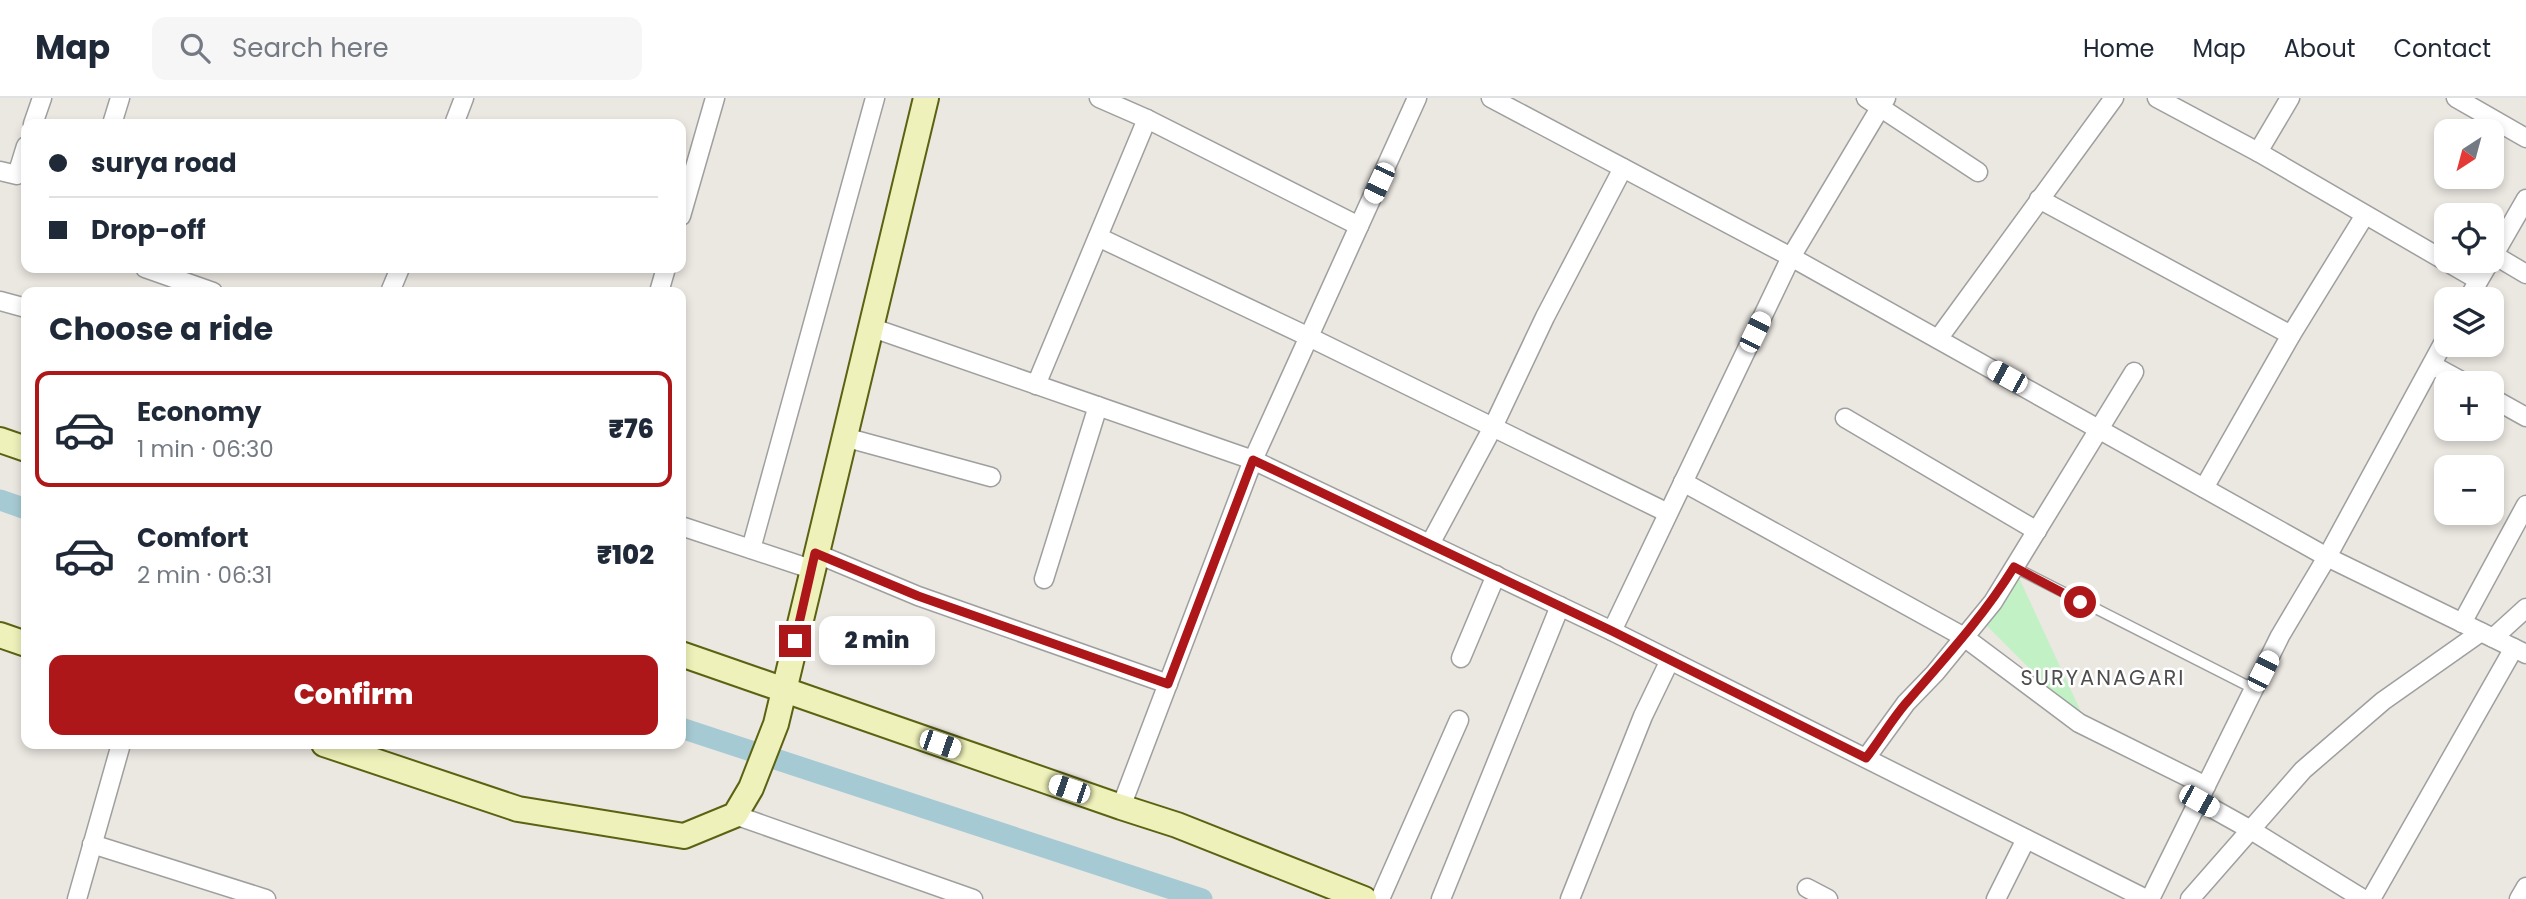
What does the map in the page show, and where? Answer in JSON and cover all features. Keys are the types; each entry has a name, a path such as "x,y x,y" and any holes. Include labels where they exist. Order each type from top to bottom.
{"street":[{"path":"35,119 41,98"},
{"path":"114,119 120,98"},
{"path":"456,119 464,98"},
{"path":"686,199 715,98"},
{"path":"751,549 876,98"},
{"path":"339,749 518,809 684,836 735,815 751,788 776,723 785,690 813,561 926,98"},
{"path":"1099,98 1147,119 1359,226"},
{"path":"1121,807 1253,460 1417,98"},
{"path":"1491,98 1791,257 2327,557 2520,651 2371,899"},
{"path":"1938,339 2114,98"},
{"path":"2157,98 2258,152 2478,280"},
{"path":"2258,152 2290,98"},
{"path":"2456,98 2526,138"},
{"path":"1612,631 1791,257 1878,101 1978,172"},
{"path":"1036,384 1147,119"},
{"path":"0,170 17,175 21,162"},
{"path":"1430,544 1493,427 1545,317 1623,168"},
{"path":"2039,199 2291,335"},
{"path":"2504,237 2526,199"},
{"path":"2204,488 2291,335 2365,215"},
{"path":"1097,237 1309,337 1668,513"},
{"path":"2504,264 2526,274"},
{"path":"159,273 199,287"},
{"path":"2474,287 2482,273"},
{"path":"0,300 21,306"},
{"path":"870,327 1253,460 1612,631 2148,899 2280,636 2327,557 2436,357"},
{"path":"2432,365 2443,371"},
{"path":"1866,758 1906,703 1993,602 2134,372"},
{"path":"2504,404 2526,416"},
{"path":"1044,579 1098,406"},
{"path":"1845,418 2037,531"},
{"path":"844,437 991,478"},
{"path":"0,440 21,447"},
{"path":"1683,482 1964,637 2079,723 2202,794 2251,830 2363,899"},
{"path":"2462,623 2526,505"},
{"path":"686,528 751,549 813,561 1168,684"},
{"path":"1461,658 1496,575"},
{"path":"1441,899 1560,606"},
{"path":"2190,899 2303,771 2383,701 2526,608"},
{"path":"0,635 21,641"},
{"path":"686,656 1177,825 1364,899"},
{"path":"1570,899 1643,716 1670,660"},
{"path":"1380,899 1459,720"},
{"path":"76,899 120,749"},
{"path":"735,815 973,899"},
{"path":"1996,899 2026,839"},
{"path":"92,844 266,899"},
{"path":"2519,899 2526,887"},
{"path":"1807,888 1828,899"}],"lane":[{"path":"2014,567 2254,689"}],"green space":[{"path":"2014,567 2088,727 1984,623"}],"waterway":[{"path":"0,500 21,507"},
{"path":"686,730 1202,899"}],"district":[{"name":"SURYANAGARI","path":"2103,678"}],"route":[{"path":"795,641 815,553 918,596 1168,684 1253,460 1612,631 1866,758 1906,703 1935,673 1993,602 2014,567 2080,602"}]}
